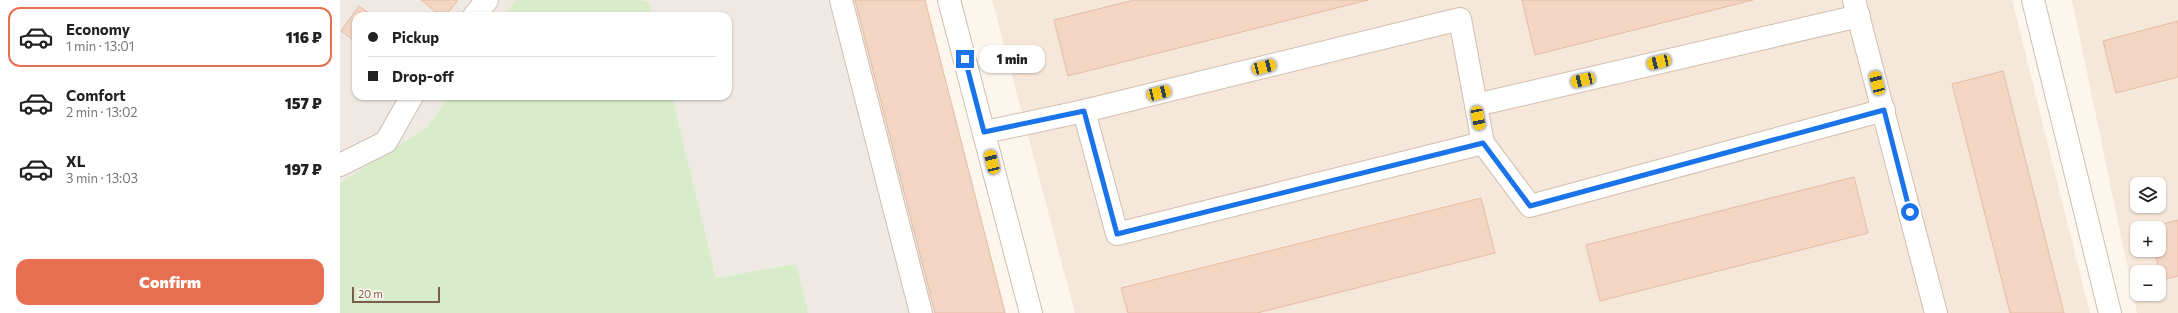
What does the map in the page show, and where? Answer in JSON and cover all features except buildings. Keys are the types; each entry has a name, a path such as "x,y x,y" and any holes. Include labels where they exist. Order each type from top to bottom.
{"street":[{"path":"477,12 487,0"},
{"path":"841,0 921,313"},
{"path":"949,0 1031,313"},
{"path":"2033,0 2110,313"},
{"path":"1476,105 1856,8 1884,110 1936,313"},
{"path":"984,132 1084,111 1460,19 1483,143 1530,206 1884,110"},
{"path":"340,165 386,142 410,100"},
{"path":"1084,111 1117,234 1483,143"}],"shaded area":[{"path":"340,0 515,0 507,12 352,12 352,100 446,100 427,127 340,183"},
{"path":"641,0 925,0 1006,313 808,313 795,264 716,278 673,100 732,100 732,12 651,12 649,2"},
{"path":"992,0 2012,0 2090,313 1075,313"},
{"path":"2072,0 2178,0 2178,313 2137,313 2135,301 2166,301 2166,265 2130,265 2130,279"}],"green space":[{"path":"515,0 641,0 649,2 651,12 507,12"},
{"path":"446,100 673,100 716,278 796,264 808,313 340,313 340,183 427,127"}],"route":[{"path":"965,59 984,132 1084,111 1117,234 1483,143 1530,206 1884,110 1910,212"}]}
